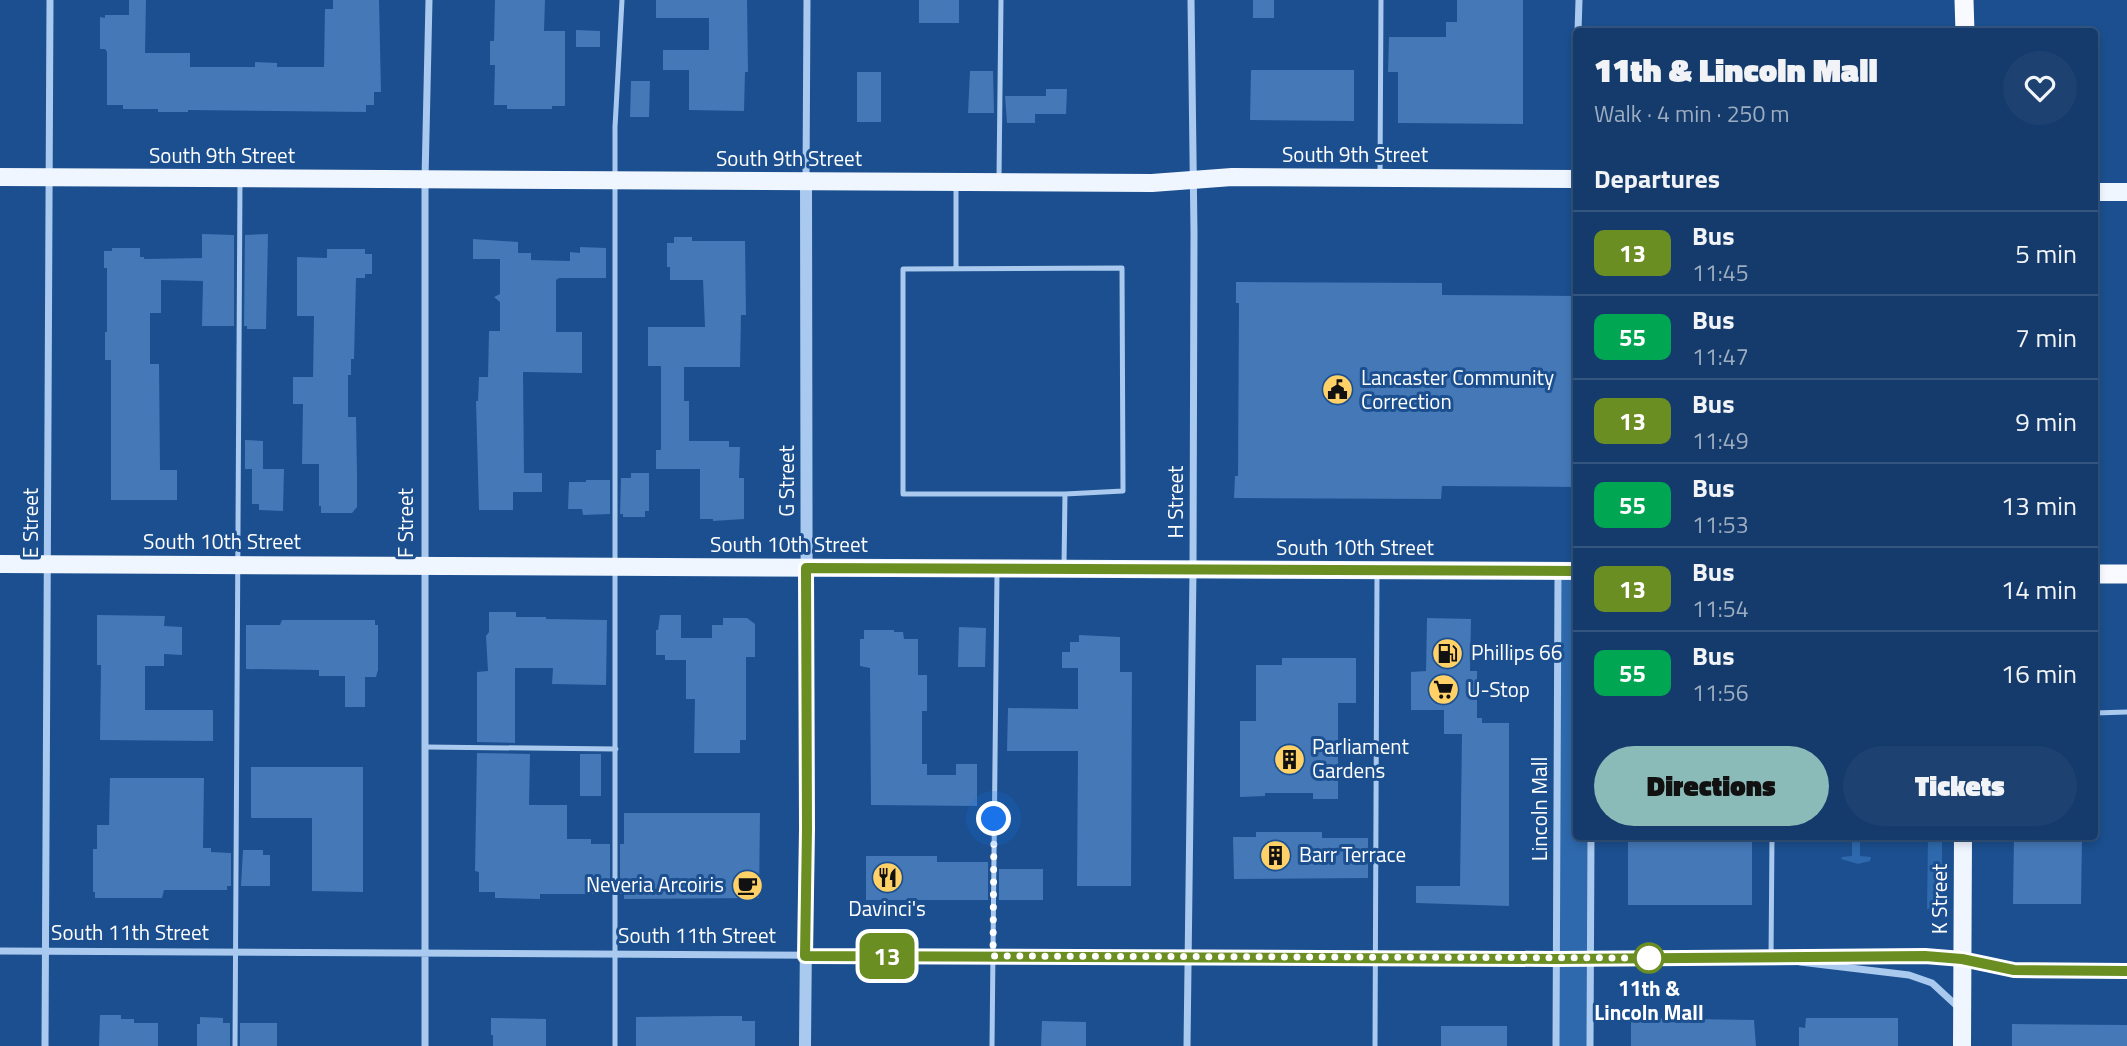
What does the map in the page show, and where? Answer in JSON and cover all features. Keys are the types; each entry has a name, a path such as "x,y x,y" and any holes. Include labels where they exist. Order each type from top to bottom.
{"highway":[{"path":"1964,0 1965,28"},
{"path":"2098,574 2127,574"}],"main road":[{"name":"South 9th Street","path":"0,177 1152,183 1232,177 1573,179"},
{"path":"2098,192 2127,192"},
{"name":"South 10th Street","path":"0,564 1573,571"},
{"name":"K Street","path":"1962,1046 1963,840"}],"street":[{"name":"E Street","path":"45,1046 50,0"},
{"name":"F Street","path":"425,1046 425,180 429,0"},
{"name":"G Street","path":"805,1046 807,0"},
{"name":"H Street","path":"1186,1046 1193,571 1194,180 1191,0"},
{"path":"1578,28 1579,0"},
{"name":"Lincoln Mall","path":"1556,1046 1558,571"},
{"path":"1590,1046 1591,840"},
{"name":"South 11th Street","path":"0,951 1556,959 1925,956 1962,959 2014,970 2127,971"},
{"name":"South 11th Street","path":"1771,958 1909,975 1932,983 1955,1003 1962,1014"}],"lane":[{"path":"615,1046 615,127 622,0"},
{"path":"999,182 1001,0"},
{"path":"1380,178 1381,0"},
{"path":"235,1046 240,178"},
{"path":"956,182 956,268"},
{"path":"956,268 1122,268 1123,491 1065,494 903,494 903,270 956,268"},
{"path":"1064,568 1065,494"},
{"path":"992,1046 997,569"},
{"path":"1375,1046 1377,570"},
{"path":"2098,713 2127,712"},
{"path":"426,747 616,749"},
{"path":"1771,958 1772,840"}],"shaded area":[{"path":"1558,571 1573,571 1573,840 1591,840 1590,1046 1556,1046"},
{"path":"1852,840 1860,840 1860,856 1871,857 1870,861 1858,864 1841,859 1852,856"},
{"path":"1928,840 1942,840 1942,895 1948,908 1927,909"}],"building":[{"path":"129,0 146,0 145,53 190,53 190,67 255,67 255,62 277,63 277,67 324,67 325,9 333,9 333,0 379,0 381,92 374,92 374,105 366,105 366,112 158,112 158,109 123,109 123,105 107,105 107,52 100,49 100,17 129,15"},
{"path":"495,0 545,0 544,31 565,31 565,106 552,106 552,109 507,109 507,105 494,105 495,65 490,65 490,41 494,41"},
{"path":"656,0 747,0 748,72 745,72 744,111 689,110 689,70 663,70 663,50 709,50 709,18 656,18"},
{"path":"919,0 959,0 959,23 919,23"},
{"path":"1253,0 1274,0 1274,18 1253,18"},
{"path":"1457,0 1523,0 1523,124 1398,123 1398,72 1388,72 1389,37 1446,37 1446,22 1457,22"},
{"path":"576,30 600,31 600,47 576,47"},
{"path":"1251,70 1354,70 1354,121 1250,120"},
{"path":"970,71 993,71 994,113 968,113"},
{"path":"857,72 881,72 881,122 857,122"},
{"path":"631,81 650,81 649,117 630,117"},
{"path":"1046,89 1067,89 1066,114 1035,114 1035,123 1007,123 1005,96 1046,96"},
{"path":"202,234 234,235 234,326 202,326 203,281 161,280 161,313 150,313 150,364 159,364 160,470 177,470 177,500 111,500 111,360 105,360 107,268 104,268 104,251 112,251 112,248 140,248 140,257 144,259 202,258"},
{"path":"268,234 266,329 247,329 247,326 244,326 245,235"},
{"path":"674,237 692,237 692,241 745,241 746,315 741,315 740,367 684,367 684,401 689,401 689,441 729,441 729,447 740,447 739,478 744,478 744,519 700,519 700,469 656,469 656,450 661,450 661,366 648,366 648,327 705,327 703,280 670,280 667,243 674,243"},
{"path":"473,239 518,242 518,253 531,253 531,260 570,261 570,252 580,253 580,247 606,248 606,278 556,280 556,332 582,332 582,373 523,372 524,473 542,473 542,492 513,492 513,510 479,510 476,401 479,377 488,377 489,331 500,331 500,302 494,297 500,294 500,259 473,259"},
{"path":"327,249 365,249 365,254 372,254 372,274 365,274 365,278 356,278 354,359 351,359 351,375 348,375 348,417 356,417 357,507 352,513 321,513 319,464 302,464 303,404 293,404 293,377 313,377 314,316 297,316 297,257 327,258"},
{"name":"Lancaster Community Correction","path":"1236,282 1442,283 1442,295 1573,296 1573,487 1442,486 1441,499 1234,498 1235,476 1238,476 1239,303 1236,303"},
{"path":"245,440 263,441 263,469 245,469"},
{"path":"252,469 284,469 283,511 259,510 259,504 252,504"},
{"path":"631,473 649,473 649,511 645,511 645,517 623,517 623,514 620,514 621,478 631,478"},
{"path":"610,480 610,514 583,515 582,509 568,509 569,482"},
{"path":"489,612 516,612 516,617 607,620 606,685 552,684 553,668 515,668 515,743 477,742 477,672 488,671 486,636 489,632"},
{"path":"97,615 165,616 164,626 182,627 182,655 164,654 164,666 145,666 145,710 213,710 213,741 100,740 101,665 97,665"},
{"path":"660,615 681,615 681,638 712,638 712,625 723,625 723,618 747,618 755,624 755,657 746,657 746,740 740,740 740,753 694,753 695,699 686,699 686,660 665,660 665,655 656,655 656,630"},
{"path":"1427,618 1471,619 1470,671 1477,671 1477,718 1482,718 1482,723 1509,723 1509,906 1416,903 1416,886 1460,886 1462,734 1444,734 1444,710 1411,710 1411,672 1426,671"},
{"path":"282,620 375,620 375,625 378,625 378,670 376,677 365,677 365,707 345,707 345,676 319,676 319,670 246,669 246,625 280,625"},
{"path":"959,627 986,628 985,667 958,667"},
{"path":"864,630 894,630 903,632 904,639 918,639 918,675 927,675 927,711 922,711 922,764 927,764 927,775 956,775 956,764 977,764 977,806 871,805 870,668 860,666 860,639 864,639"},
{"path":"1079,635 1120,637 1120,672 1132,672 1131,886 1077,886 1078,751 1007,751 1008,708 1078,709 1078,668 1062,668 1062,652 1070,652 1070,642 1079,642"},
{"path":"1282,658 1356,658 1356,703 1338,703 1338,799 1313,799 1313,793 1265,793 1265,796 1240,797 1240,721 1256,721 1256,665 1282,665"},
{"path":"477,753 530,754 529,805 567,805 567,839 591,839 591,844 610,844 610,894 540,894 540,899 495,898 495,892 479,892 479,872 475,871"},
{"path":"580,754 601,754 601,796 580,796"},
{"path":"251,767 363,767 363,892 312,891 312,818 251,818"},
{"path":"110,778 204,778 203,848 211,848 211,852 231,853 231,886 227,886 227,890 164,890 162,898 95,898 93,849 97,849 97,825 109,825"},
{"path":"624,813 760,813 759,898 624,899 624,894 620,894 620,844 624,844"},
{"name":"Barr Terrace","path":"1256,832 1322,832 1322,838 1368,838 1368,878 1234,879 1233,837 1256,837"},
{"path":"1628,840 1752,840 1752,905 1628,905"},
{"path":"2014,840 2082,840 2081,904 2013,904"},
{"path":"243,850 263,850 263,855 270,855 270,886 241,886"},
{"path":"866,856 937,856 937,862 988,862 988,900 866,900"},
{"path":"999,869 1043,869 1043,900 999,900"},
{"path":"100,1015 121,1015 121,1019 134,1019 134,1023 158,1023 158,1046 99,1046"},
{"path":"742,1016 742,1021 755,1021 755,1046 636,1046 636,1017"},
{"path":"200,1017 223,1018 223,1023 230,1023 230,1046 197,1046 197,1024 200,1024"},
{"path":"491,1018 546,1019 546,1046 493,1046"},
{"path":"1631,1018 1754,1020 1756,1046 1631,1046"},
{"path":"1806,1018 1898,1018 1898,1046 1799,1046 1799,1027 1805,1028"},
{"path":"1042,1021 1086,1022 1086,1046 1041,1046"},
{"path":"240,1023 277,1023 277,1046 240,1046"},
{"path":"2012,1024 2127,1025 2127,1046 2012,1046"},
{"path":"1441,1026 1507,1026 1507,1046 1441,1046"}],"bus line":[{"name":"13","path":"1573,571 806,568 805,956 1556,959 1925,956 1962,959 2014,970 2127,971"}],"place":[{"name":"Lancaster Community Correction","path":"1338,390"},
{"name":"Phillips 66","path":"1448,653"},
{"name":"U-Stop","path":"1444,690"},
{"name":"Parliament Gardens","path":"1289,759"},
{"name":"Barr Terrace","path":"1276,855"},
{"name":"Davinci's","path":"887,877"},
{"name":"Neveria Arcoiris","path":"747,885"},
{"name":"11th & Lincoln Mall","path":"1649,958"}],"route":[{"path":"994,819 993,956 1649,958"}]}
